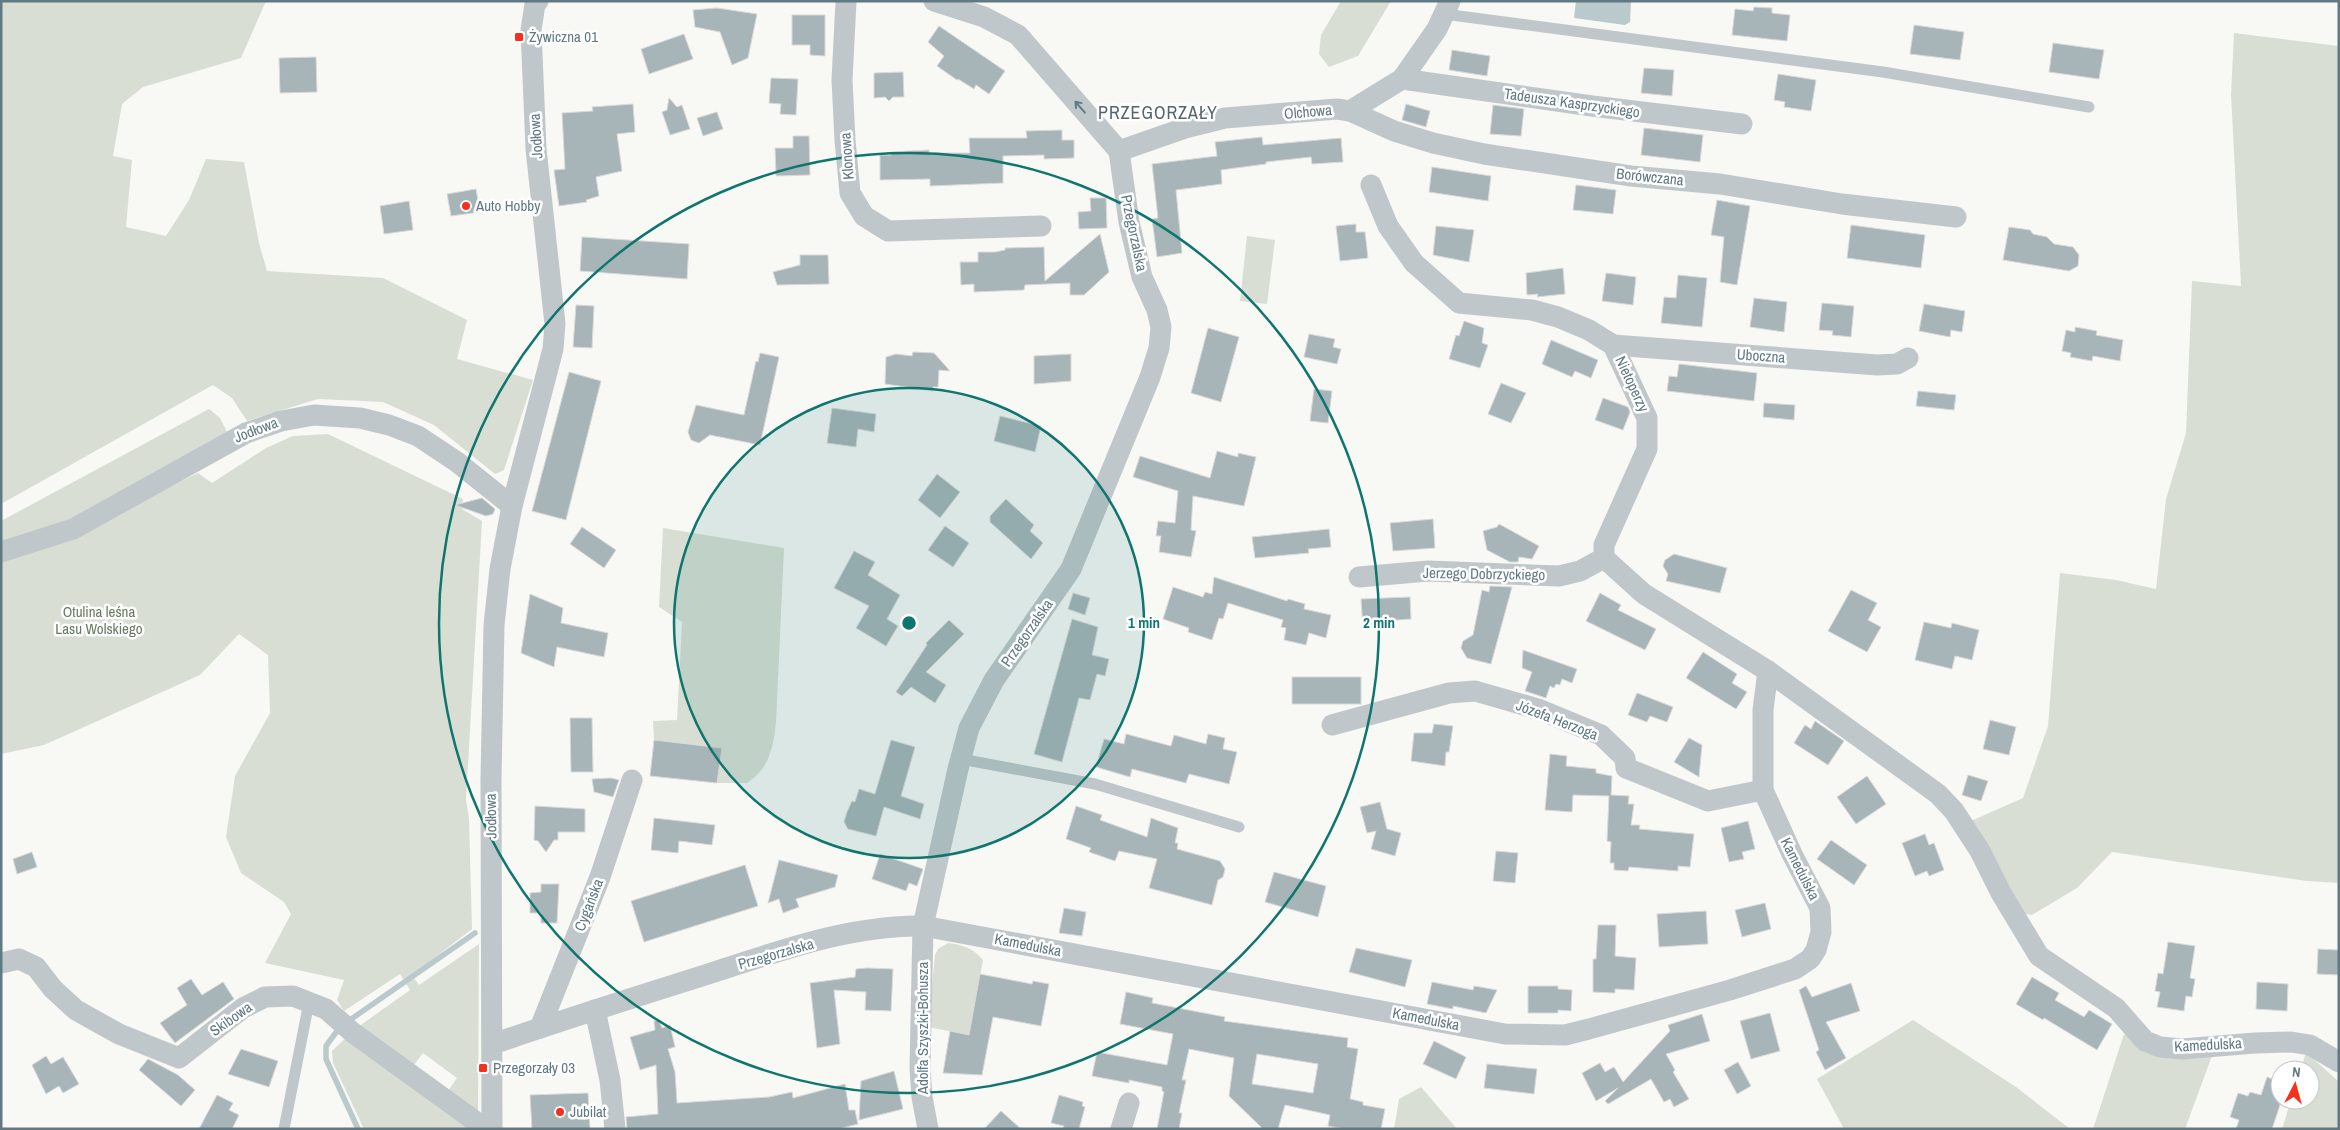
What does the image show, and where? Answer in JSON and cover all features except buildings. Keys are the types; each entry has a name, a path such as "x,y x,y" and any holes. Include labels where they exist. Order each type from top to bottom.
{"street":[{"name":"Klonowa","path":"846,1 842,80 850,193 864,216 888,231 1041,226"},
{"path":"934,1 984,17 1018,35 1119,151"},
{"name":"Jodłowa","path":"492,1129 491,780 494,625 500,569 512,506 553,349 555,324 535,130 531,30 536,2"},
{"name":"Olchowa","path":"1119,151 1185,128 1225,118 1337,109 1350,111 1402,79 1437,29 1447,8"},
{"name":"Tadeusza Kasprzyckiego","path":"1402,79 1592,106 1742,124"},
{"name":"Borówczana","path":"1350,111 1394,131 1433,143 1484,154 1631,176 1720,184 1842,204 1956,217"},
{"name":"Przegorzalska","path":"493,1044 764,956 866,929 923,926 960,759 969,728 994,680 1071,569 1150,377 1158,348 1161,327 1157,310 1148,293 1140,268 1130,222 1119,151"},
{"name":"Nietoperzy","path":"1371,185 1388,226 1414,263 1459,303 1532,310 1558,317 1589,330 1613,344 1647,418 1648,432 1647,448 1604,545 1604,558"},
{"name":"Uboczna","path":"1613,344 1877,365 1897,364 1908,358"},
{"name":"Jodłowa","path":"1,552 73,530 246,433 281,421 314,414 360,418 389,425 418,436 457,462 512,506"},
{"path":"1604,558 1644,594 1768,671"},
{"name":"Jerzego Dobrzyckiego","path":"1359,577 1428,571 1559,576 1580,571 1604,558"},
{"name":"Kamedulska","path":"923,926 1505,1034 1565,1034 1730,990 1795,969 1810,959 1816,950 1821,932 1820,908 1788,846 1763,790 1763,710 1768,671 1938,794 1954,811 1980,851 2001,893 2039,956 2116,1008 2145,1041 2160,1047 2182,1049 2291,1042 2310,1045 2339,1062"},
{"name":"Józefa Herzoga","path":"1332,725 1449,693 1475,691 1538,710 1601,735 1625,758 1626,768 1708,801 1763,790"},
{"name":"Cygańska","path":"540,1028 600,877 632,780"},
{"name":"Adolfa Szyszki-Bohusza","path":"923,926 920,1068 922,1097 928,1129"},
{"name":"Skibowa","path":"1,963 18,959 36,967 53,989 76,1010 118,1034 179,1058 242,1008 264,997 293,996 326,1009 344,1026 486,1129"},
{"path":"595,1010 610,1080 615,1129"},
{"path":"1121,1129 1130,1103"}],"lane":[{"path":"1447,8 1883,72 2089,107"},
{"path":"960,759 1095,784 1239,828"},
{"path":"284,1129 309,1002"}],"green space":[{"path":"1,1 266,1 241,58 143,87 122,104 113,156 132,160 126,227 166,236 189,200 206,159 244,162 259,243 267,271 383,278 467,320 457,359 533,380 504,470 495,474 434,425 383,402 318,399 247,421 232,398 213,385 1,504"},
{"path":"1341,1 1391,1 1358,56 1329,67 1319,54 1321,35"},
{"path":"2234,33 2339,46 2339,883 2307,881 2112,852 2077,888 2032,915 2018,913 1971,821 2023,798 2048,726 2060,573 2116,580 2156,589 2166,499 2186,433 2192,281 2241,286 2231,95"},
{"path":"1247,236 1275,240 1267,304 1240,301"},
{"path":"209,409 220,418 227,432 60,525 1,545 1,521"},
{"name":"Otulina leśna Lasu Wolskiego","path":"328,434 463,499 462,509 482,521 466,800 469,818 472,929 412,975 419,985 479,944 478,1116 446,1094 457,1078 423,1053 411,1069 358,1027 410,990 400,974 344,1011 337,1000 344,980 265,963 291,914 284,902 241,873 226,837 235,776 270,713 268,655 239,634 200,675 44,745 1,754 1,559 79,530 198,473 212,483 266,448 293,436"},
{"path":"663,528 784,548 775,732 772,749 765,764 761,771 747,783 717,783 722,748 654,740 653,721 677,720 682,622 659,607"},
{"path":"948,943 967,948 983,960 969,1035 928,1027 935,955 938,949"},
{"path":"1913,1020 2016,1087 2070,1129 1844,1129 1817,1079"},
{"path":"2124,1034 2154,1054 2213,1053 2185,1129 2093,1129"},
{"path":"348,1036 471,1129 364,1129 333,1063 332,1051"},
{"path":"2306,1052 2315,1060 2304,1060"},
{"path":"2320,1065 2339,1082 2339,1129 2282,1129 2288,1110 2320,1110"},
{"path":"1421,1087 1457,1129 1394,1129 1399,1099"}],"shaded area":[{"path":"1576,1 1631,1 1630,22 1625,25 1574,18"}],"waterway":[{"path":"347,1022 475,933"},
{"path":"340,1027 326,1046 326,1059 358,1129"}],"place":[{"name":"Żywiczna 01","path":"519,37"},
{"name":"Auto Hobby","path":"466,206"},
{"name":"Przegorzały 03","path":"483,1068"},
{"name":"Jubilat","path":"560,1112"}],"district":[{"name":"PRZEGORZAŁY","path":"1158,113"}]}
